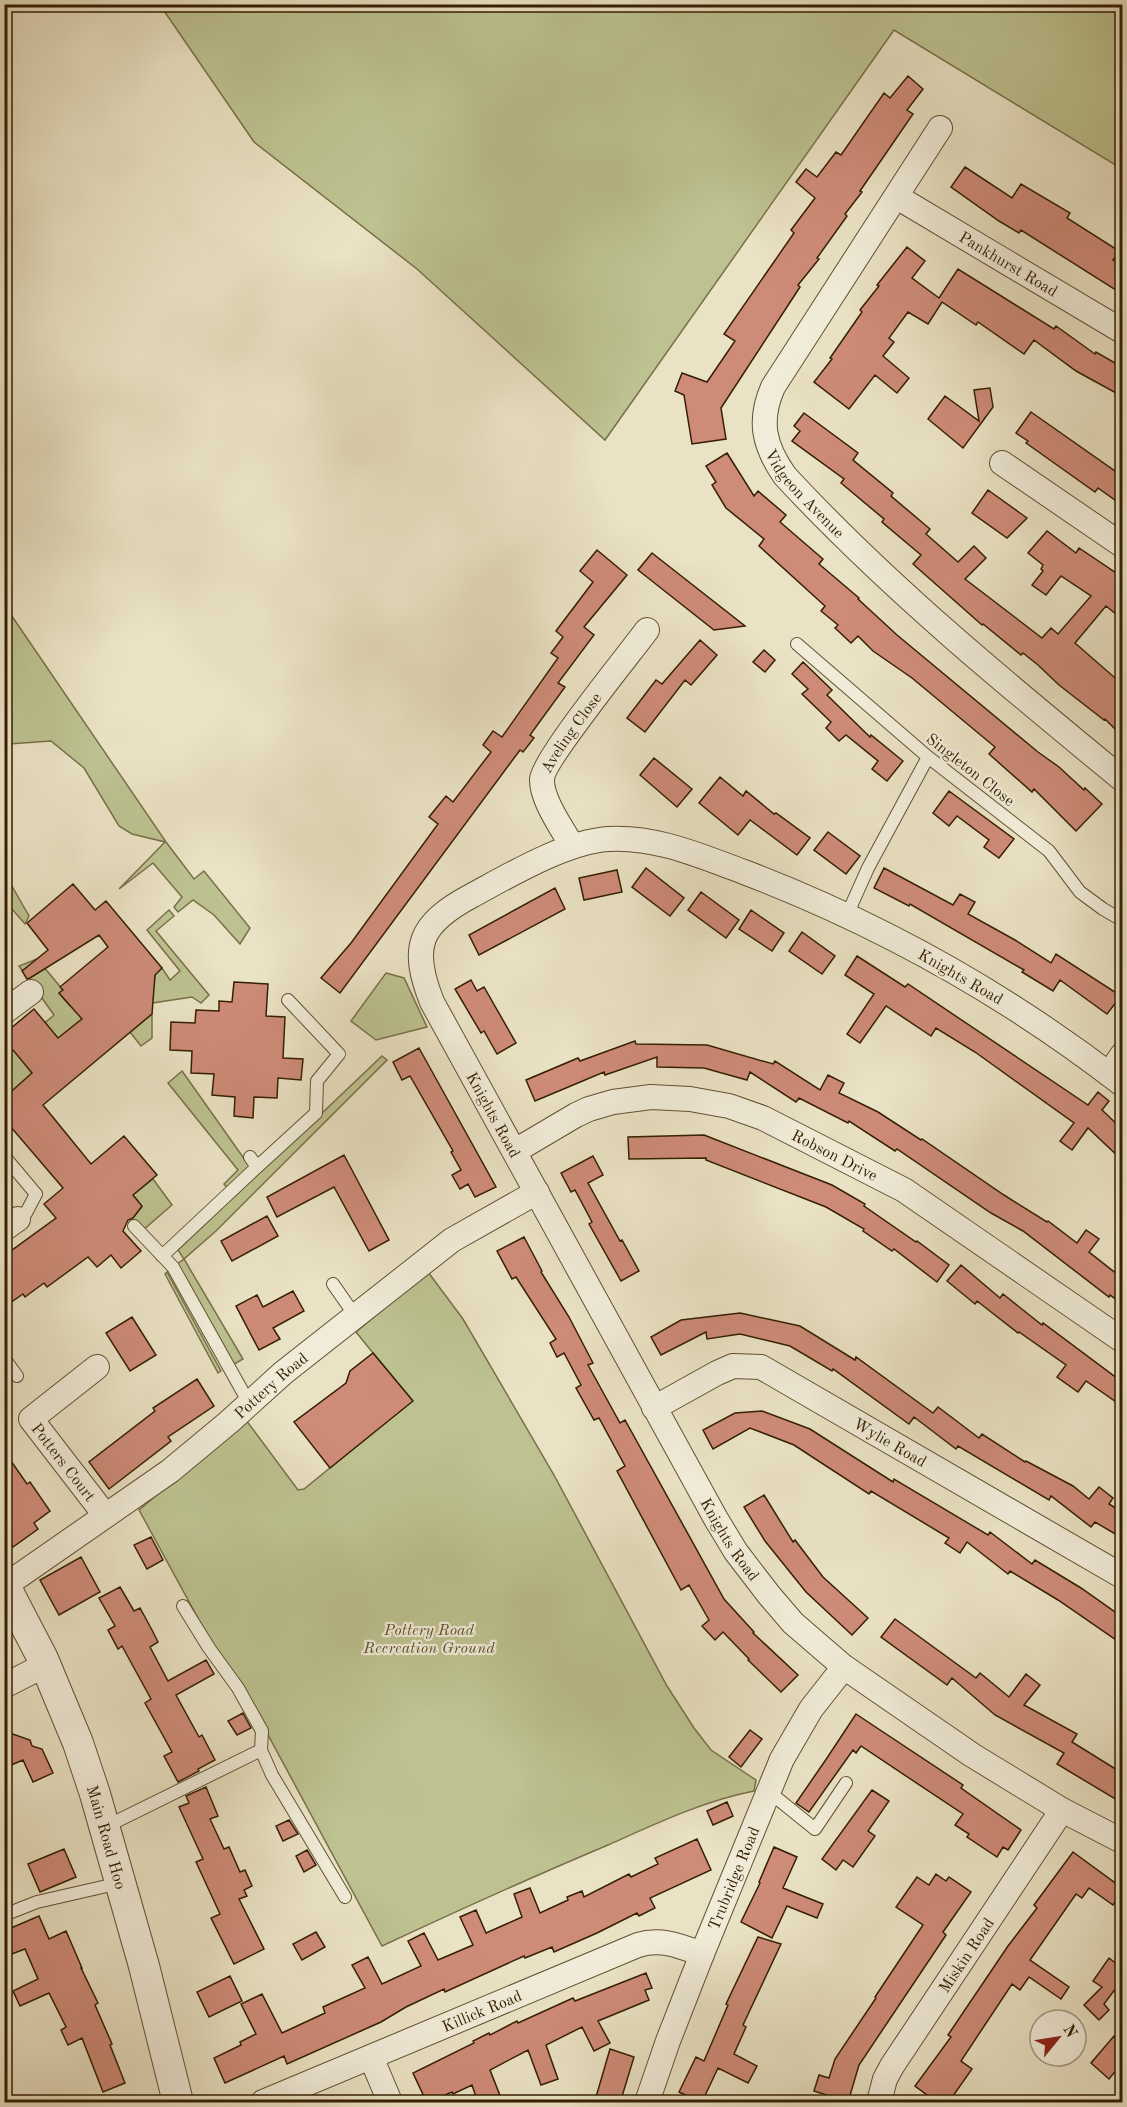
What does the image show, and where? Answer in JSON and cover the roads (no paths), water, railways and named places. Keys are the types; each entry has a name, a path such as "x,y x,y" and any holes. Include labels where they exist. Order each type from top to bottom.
{"street":[{"name":"Vidgeon Avenue","path":"940,128 773,387 765,409 764,423 770,450 775,462 793,484 898,588 952,637 1122,779"},
{"name":"Pankhurst Road","path":"897,197 1122,331"},
{"path":"1002,463 1122,545"},
{"name":"Aveling Close","path":"572,846 544,792 543,772 561,744 647,630"},
{"name":"Knights Road","path":"1118,1071 1080,1051 981,986 847,915 697,854 652,842 607,839 572,846 452,906 431,923 422,948 421,970 432,1002 716,1519 751,1573 793,1623 844,1667 972,1755 1062,1810 1122,1841"},
{"path":"4,1012 31,993"},
{"name":"Robson Drive","path":"515,1151 589,1108 613,1102 651,1097 690,1099 729,1106 763,1118 904,1190 1122,1340"},
{"name":"Pottery Road","path":"5,1585 170,1471 283,1372 356,1317 452,1239 537,1192"},
{"name":"Wylie Road","path":"654,1408 733,1366 761,1367 1122,1576"},
{"name":"Potters Court","path":"98,1367 31,1419 105,1515"},
{"name":"Main Road Hoo","path":"5,1585 45,1665 78,1743 122,1883 173,2101"},
{"path":"4,1686 45,1665"},
{"name":"Trubridge Road","path":"647,2103 668,2041 768,1791 794,1735 844,1667"},
{"name":"Miskin Road","path":"879,2103 885,2079 892,2066 1062,1810"},
{"name":"Killick Road","path":"263,2103 638,1945 667,1942 702,1954"},
{"path":"371,2057 390,2103"}],"lane":[{"name":"Singleton Close","path":"797,644 928,757 1049,851 1080,892 1122,920"},
{"path":"847,915 868,868 928,757"},
{"path":"162,1256 254,1162 316,1113 316,1081 339,1054 288,1000"},
{"path":"4,1156 36,1194 26,1213 11,1224"},
{"path":"135,1226 173,1267 249,1402"},
{"path":"333,1284 356,1317"},
{"path":"4,1358 17,1376"},
{"path":"183,1606 209,1648 238,1688 262,1731 261,1750 295,1814 345,1897"},
{"path":"105,1827 261,1750"},
{"path":"768,1791 815,1829 846,1783"},
{"path":"4,1915 37,1902 122,1883"}],"park label":[{"name":"Pottery Road Recreation Ground","path":"429,1638"}]}
